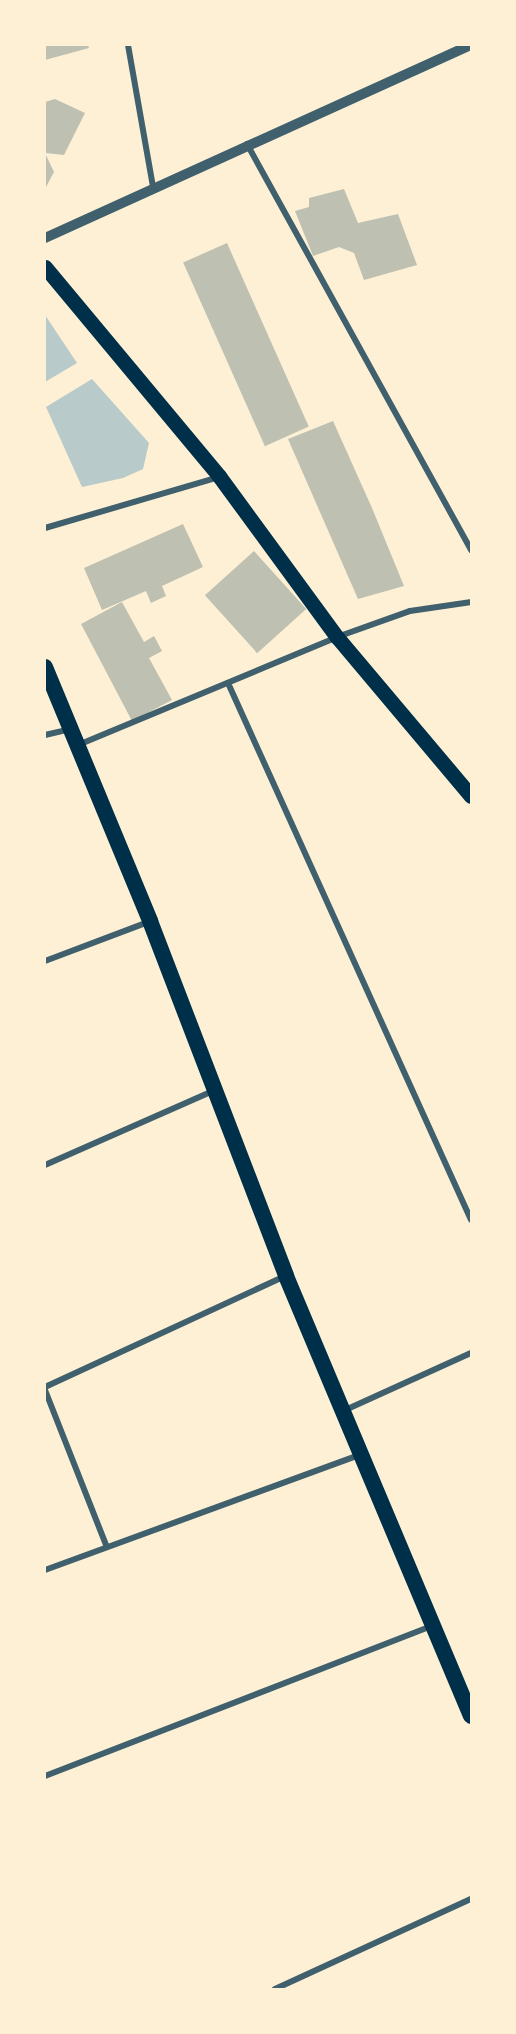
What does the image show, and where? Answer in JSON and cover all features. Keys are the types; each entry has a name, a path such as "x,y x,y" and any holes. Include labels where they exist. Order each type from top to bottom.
{"highway":[{"path":"45,667 150,921 286,1276 471,1716"}],"main road":[{"path":"45,267 219,477 337,637 471,796"}],"street":[{"path":"128,45 153,187"},
{"path":"45,238 247,144 470,45"},
{"path":"247,144 471,550"},
{"path":"45,528 219,477"},
{"path":"77,746 337,637 410,611 471,602"},
{"path":"228,683 471,1220"},
{"path":"45,735 70,729"},
{"path":"45,961 150,921"},
{"path":"45,1165 216,1090"},
{"path":"106,1545 45,1388 286,1276"},
{"path":"342,1411 471,1353"},
{"path":"45,1570 106,1545 360,1455"},
{"path":"45,1776 432,1626"},
{"path":"275,1989 471,1899"}],"shaded area":[{"path":"45,315 77,363 45,382"},
{"path":"92,379 149,443 143,469 123,478 82,487 46,407"}],"building":[{"path":"45,45 88,45 89,48 45,60"},
{"path":"55,99 85,113 64,155 45,153 45,102"},
{"path":"45,153 54,172 45,189"},
{"path":"344,189 358,223 398,214 417,265 364,280 354,253 339,247 313,256 295,211 309,207 309,198"},
{"path":"227,243 309,427 265,446 183,263"},
{"path":"333,421 404,586 358,599 288,439"},
{"path":"183,524 203,567 162,586 166,596 151,603 146,591 102,610 84,568"},
{"path":"254,551 306,609 257,653 205,595"},
{"path":"122,602 144,642 154,636 162,651 149,658 172,700 132,721 81,624"}]}
